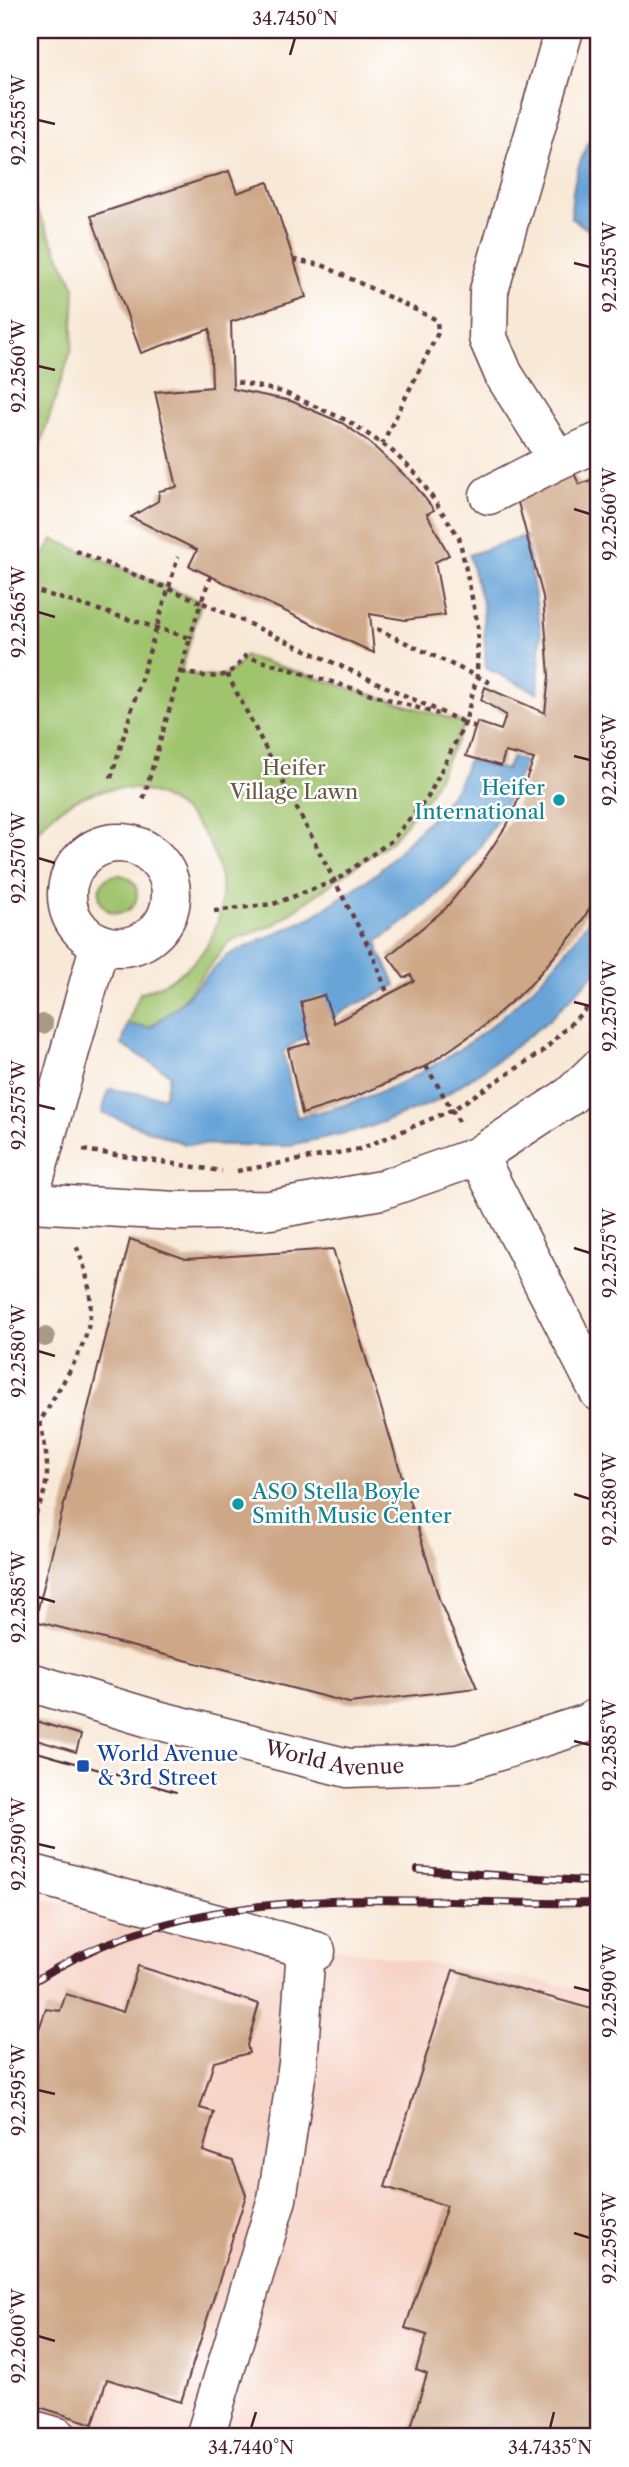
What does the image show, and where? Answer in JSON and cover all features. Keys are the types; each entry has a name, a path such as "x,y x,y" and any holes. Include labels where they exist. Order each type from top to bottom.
{"street":[{"path":"558,460 504,375 488,338 489,291 564,30"},
{"path":"489,495 599,442"},
{"path":"30,1195 100,943"},
{"path":"30,1203 177,1211 270,1210 381,1189 478,1156 570,1096 599,1068"},
{"path":"478,1156 599,1392"},
{"name":"World Avenue","path":"30,1682 153,1719 348,1768 458,1764 588,1723 599,1716"},
{"path":"30,1873 311,1950 298,2064 277,2199 205,2437"},
{"path":"30,2429 58,2437"}],"path":[{"path":"293,260 322,264 437,320 438,333 382,444"},
{"path":"214,911 273,904 337,883 391,841 428,797 465,723 477,676 478,626 459,537 416,475 382,444 348,421 312,403 272,389 233,382"},
{"path":"76,551 201,602 465,723"},
{"path":"111,778 178,557"},
{"path":"143,800 211,576"},
{"path":"30,589 190,638"},
{"path":"377,629 491,683"},
{"path":"181,672 217,678 236,669 245,656 476,727"},
{"path":"227,674 337,883 372,953 388,995"},
{"path":"83,1150 227,1172 360,1149 452,1110 472,1098 542,1052 599,996"},
{"path":"426,1066 447,1101"},
{"path":"30,1523 46,1495 48,1459 40,1422 90,1327 91,1292 69,1231 67,1206"}],"shaded area":[{"path":"30,1898 599,1991 599,2437 30,2437"}],"green space":[{"path":"30,196 75,287 72,348 30,476"},
{"name":"Heifer Village Lawn","path":"53,539 201,602 181,672 209,677 224,675 245,656 465,723 428,797 391,841 275,924 229,942 178,1006 150,1027 127,1025 140,993 186,969 213,935 222,897 216,858 197,825 167,800 129,789 85,796 68,804 46,821 30,844 30,581"},
{"path":"118,875 132,880 137,894 132,908 118,913 104,908 99,894 104,880"}],"water":[{"path":"599,124 599,228 592,232 571,218 571,205 578,169"},
{"path":"525,536 541,633 538,693 486,668 483,606 469,555"},
{"path":"512,757 525,762 497,819 467,864 429,902 378,941 379,951 396,985 347,1009 283,1051 297,1117 344,1105 389,1088 431,1067 470,1042 506,1013 540,980 571,944 599,905 599,969 549,1020 499,1059 435,1102 364,1129 285,1146 185,1144 102,1113 109,1089 164,1097 170,1074 122,1045 127,1025 151,1027 178,1006 226,956 310,918 376,874 433,816 457,787 468,760 506,770"}],"building":[{"path":"229,171 237,193 268,182 306,297 231,322 233,389 291,401 342,423 368,441 414,484 434,510 427,514 449,555 435,562 445,615 405,620 370,614 374,653 189,566 197,550 131,517 158,501 159,491 177,487 155,392 212,387 210,329 141,353 91,216"},
{"name":"Heifer International","path":"572,469 579,484 591,480 599,495 599,892 576,931 530,985 484,1026 426,1066 352,1098 302,1114 288,1049 310,1043 301,1002 324,995 334,1023 414,981 411,975 404,978 388,956 445,909 477,870 510,820 534,759 505,752 501,766 466,756 477,722 501,730 506,715 481,700 485,687 545,713 549,676 543,597 516,495"},
{"name":"ASO Stella Boyle Smith Music Center","path":"130,1239 186,1259 333,1249 440,1602 477,1688 349,1703 35,1621"},
{"path":"30,1719 81,1735 76,1752 30,1738"},
{"path":"138,1966 259,2004 247,2045 249,2053 214,2062 200,2108 214,2112 203,2151 233,2161 246,2195 181,2402 107,2379 93,2424 30,2404 30,2055 46,2009 60,2011 66,1994 123,2012"},
{"path":"453,1970 599,2011 599,2437 408,2437 427,2374 416,2370 427,2335 405,2328 447,2206 385,2187"}],"tram line":[{"path":"30,1750 176,1792"}],"railway":[{"path":"418,1870 599,1882"},
{"path":"30,1984 96,1948 164,1924 234,1910 306,1902 379,1900 599,1903"}],"place":[{"name":"Heifer International","path":"559,800"},
{"name":"ASO Stella Boyle Smith Music Center","path":"238,1504"},
{"name":"World Avenue & 3rd Street","path":"83,1766"}]}
